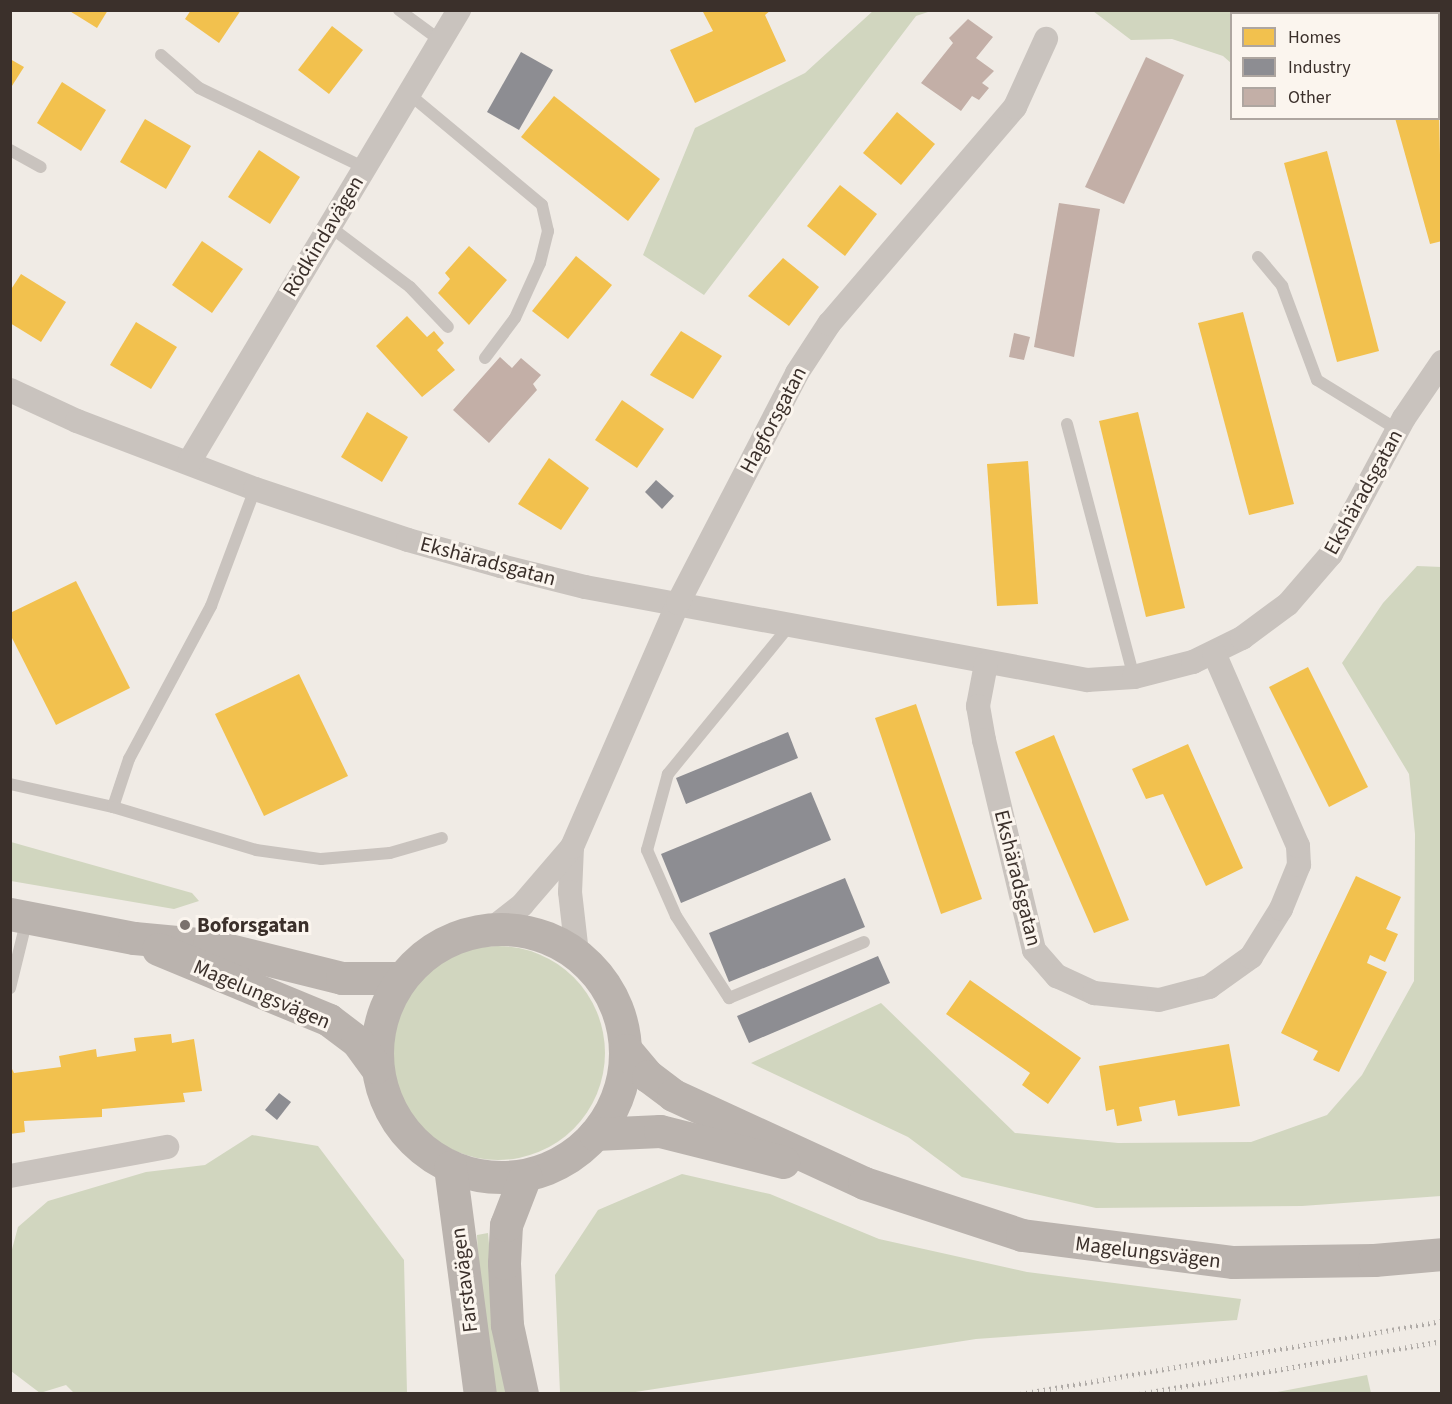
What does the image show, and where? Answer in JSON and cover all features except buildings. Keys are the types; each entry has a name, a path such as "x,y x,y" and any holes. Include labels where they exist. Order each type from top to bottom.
{"main road":[{"name":"Magelungsvägen","path":"19,915 134,938 209,945 342,978 400,978"},
{"path":"494,927 537,932 578,953 596,973 610,997 621,1022 626,1050 616,1100 595,1134 559,1163 525,1176 476,1176 450,1167 422,1150 392,1116 376,1067 378,1025 400,978 445,942 494,927"},
{"name":"Magelungsvägen","path":"134,938 329,1020 357,1041 376,1067"},
{"name":"Magelungsvägen","path":"626,1050 648,1076 673,1095 864,1183"},
{"name":"Magelungsvägen","path":"595,1134 660,1131 864,1183 1022,1235 1106,1248 1233,1262 1362,1260 1442,1254"},
{"name":"Farstavägen","path":"450,1167 480,1394"},
{"name":"Farstavägen","path":"522,1394 507,1325 504,1263 506,1225 525,1176"}],"street":[{"name":"Rödkindavägen","path":"189,462 459,10"},
{"name":"Hagforsgatan","path":"494,927 522,905 572,847 678,603 797,373 829,324 1015,107 1046,39"},
{"name":"Ekshäradsgatan","path":"10,390 77,421 255,489 408,540 501,566 585,587 678,603 986,664 1087,680 1134,677 1193,662 1242,638 1288,604 1331,554 1398,430 1442,362"},
{"name":"Ekshäradsgatan","path":"986,664 978,706 1034,950 1057,976 1094,993 1159,1000 1209,987 1251,957 1281,909 1299,865 1298,846 1214,653"},
{"name":"Hagforsgatan","path":"572,847 570,892 578,953"},
{"path":"10,1176 167,1147"}],"lane":[{"path":"399,10 441,41"},
{"path":"161,55 199,88 365,168"},
{"path":"409,94 542,205 548,231 540,263 515,318 485,358"},
{"path":"10,150 40,167"},
{"path":"329,226 410,287 448,327"},
{"path":"1258,257 1282,286 1305,355 1317,380 1398,430"},
{"path":"1066,423 1134,677"},
{"path":"113,807 129,759 211,606 255,489"},
{"path":"790,625 668,774 647,850 676,916 729,998 864,942"},
{"path":"10,784 113,807 256,850 321,859 390,853 442,838"},
{"path":"10,988 19,915"}],"green space":[{"path":"874,10 931,11 916,16 704,295 643,255 695,128 805,73"},
{"path":"1093,11 1441,11 1441,86 1440,12 1230,12 1230,62 1223,56 1172,39 1131,40"},
{"path":"1417,566 1442,567 1441,1196 1302,1206 1096,1208 962,1177 908,1137 751,1063 881,1003 1015,1133 1118,1143 1251,1142 1327,1115 1362,1075 1414,981 1415,834 1409,774 1342,663 1383,603"},
{"path":"11,842 192,893 199,901 174,909 11,881"},
{"path":"487,946 509,946 529,950 549,958 574,977 593,1002 601,1022 605,1053 601,1084 593,1104 574,1129 549,1148 529,1156 509,1160 487,1160 467,1156 447,1148 415,1121 403,1104 395,1084 391,1064 391,1042 395,1022 403,1002 430,970 447,958 467,950"},
{"path":"252,1135 318,1146 404,1260 407,1393 75,1394 66,1385 40,1393 11,1371 11,1253 18,1227 48,1201 146,1172 205,1165"},
{"path":"682,1174 770,1194 879,1239 1027,1272 1241,1299 1237,1320 976,1339 629,1393 560,1393 555,1275 598,1210"},
{"path":"488,1233 498,1343 509,1393 495,1393 480,1304 477,1235"},
{"path":"1367,1375 1371,1393 1272,1393"}],"railway":[{"path":"1020,1394 1442,1321"},
{"path":"1139,1394 1442,1341"}],"place":[{"name":"Boforsgatan","path":"185,925"}]}
